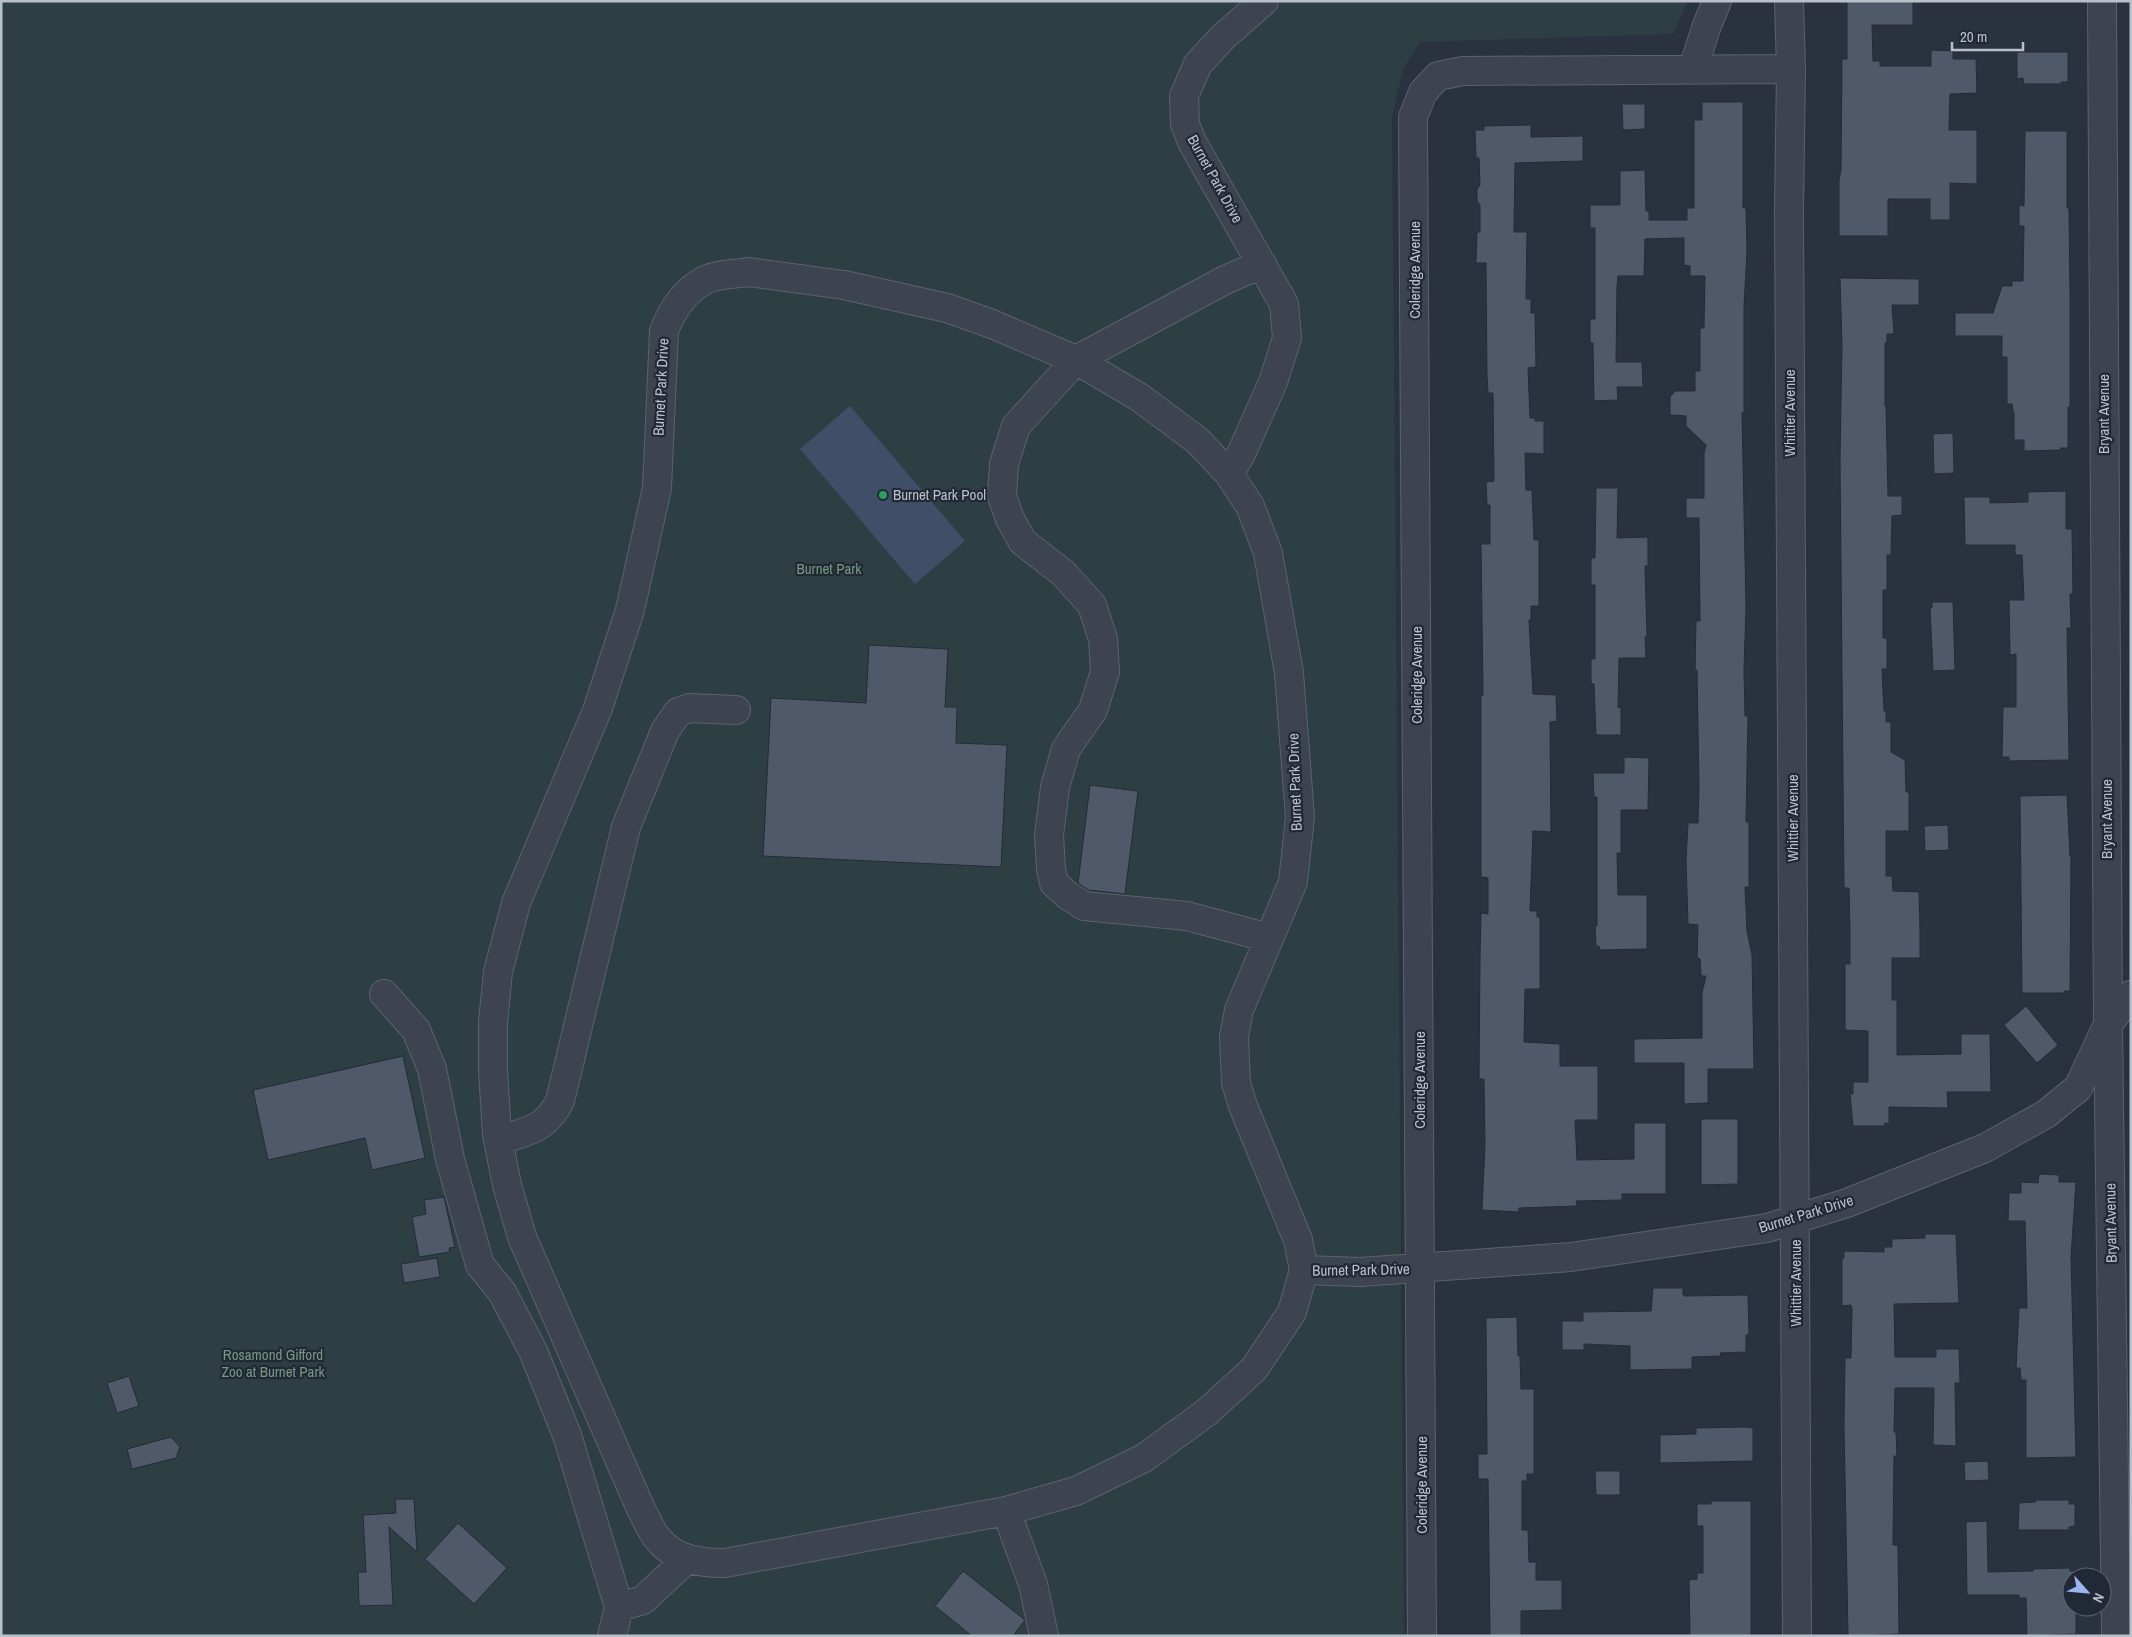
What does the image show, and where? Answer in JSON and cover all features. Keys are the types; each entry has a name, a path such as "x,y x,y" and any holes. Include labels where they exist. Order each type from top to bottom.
{"street":[{"name":"Burnet Park Drive","path":"1230,474 1242,454 1273,382 1287,338 1284,304 1192,142 1185,124 1184,96 1198,64 1223,37 1264,1"},
{"path":"1694,69 1706,28 1718,1"},
{"name":"Whittier Avenue","path":"1789,1 1791,68 1789,221 1798,1636"},
{"name":"Bryant Avenue","path":"2102,1 2108,1024 2116,1636"},
{"name":"Coleridge Avenue","path":"1422,1636 1413,117 1423,92 1438,76 1463,71 1791,68"},
{"path":"1262,264 1225,280 1076,360 1016,426 1004,464 1002,496 1010,519 1023,542 1063,573 1092,605 1103,639 1106,672 1093,710 1066,749 1055,787 1049,834 1050,869 1054,883 1067,895 1084,906 1187,916 1269,938"},
{"name":"Burnet Park Drive","path":"687,1559 673,1552 658,1539 641,1509 522,1237 507,1185 498,1141 493,1072 493,1022 498,972 516,903 598,708 630,610 657,488 664,331 669,318 684,295 707,279 749,272 844,285 947,308 992,324 1076,360 1139,397 1198,441 1230,474 1250,506 1268,553 1289,673 1300,817 1293,882 1239,1010 1234,1036 1236,1083 1243,1106 1298,1240 1304,1270 1360,1272 1571,1257 1767,1228 1847,1203 1985,1148 2046,1114 2078,1088 2108,1024 2131,995"},
{"path":"498,1141 543,1125 553,1115 560,1101 626,827 665,731 678,712 690,708 736,710"},
{"path":"384,994 416,1030 432,1069 450,1159 480,1265 502,1292 532,1351 567,1435 619,1607 612,1636"},
{"path":"619,1607 644,1600 687,1559 705,1563 725,1563 1006,1511 1076,1491 1144,1458 1207,1412 1254,1369 1292,1312 1304,1270"},
{"path":"1006,1511 1033,1584 1044,1636"}],"green space":[{"name":"Burnet Park","path":"1,1 1688,1 1673,34 1420,42 1403,69 1392,117 1404,1636 1,1636"}],"water":[{"name":"Burnet Park Pool","path":"850,406 965,541 915,584 800,449"}],"building":[{"path":"1847,1 1913,1 1913,25 1872,25 1873,61 1880,61 1880,66 1931,66 1931,50 1953,51 1953,59 1976,59 1977,93 1950,94 1949,130 1977,130 1977,184 1950,183 1950,220 1930,220 1930,199 1888,199 1888,236 1839,236 1842,59 1847,59"},
{"path":"2017,52 2068,52 2068,82 2061,82 2061,84 2024,84 2023,78 2017,79"},
{"path":"1702,102 1743,102 1743,208 1746,208 1747,252 1744,306 1744,413 1742,413 1746,607 1744,670 1745,716 1748,716 1746,822 1749,822 1749,887 1745,887 1747,931 1752,955 1754,1069 1708,1069 1708,1103 1684,1104 1684,1063 1634,1063 1634,1039 1702,1038 1702,993 1706,976 1701,976 1700,959 1697,958 1698,925 1688,924 1686,860 1688,823 1698,823 1697,670 1695,670 1696,621 1700,621 1699,518 1686,518 1686,498 1704,498 1704,453 1706,445 1686,426 1686,416 1670,415 1670,397 1675,391 1695,391 1695,371 1700,371 1700,328 1704,328 1705,276 1690,276 1690,266 1684,265 1684,238 1645,239 1644,276 1618,276 1617,286 1616,362 1642,362 1643,387 1617,387 1618,400 1594,401 1593,343 1590,343 1590,319 1595,319 1595,228 1590,228 1590,205 1620,205 1620,171 1645,170 1646,211 1649,211 1649,220 1687,220 1687,208 1694,208 1694,120 1702,120"},
{"path":"1622,104 1645,104 1645,129 1623,130"},
{"path":"1531,125 1531,137 1583,136 1583,161 1515,163 1514,232 1527,232 1526,299 1531,299 1531,313 1535,313 1536,367 1528,368 1530,418 1535,418 1535,421 1544,421 1544,454 1525,453 1526,490 1532,490 1534,540 1539,540 1539,606 1531,606 1531,620 1529,620 1533,694 1556,695 1557,721 1550,722 1551,832 1533,831 1530,911 1537,911 1537,917 1540,917 1540,989 1525,989 1524,1042 1560,1044 1560,1066 1598,1066 1598,1120 1575,1120 1577,1160 1634,1159 1634,1123 1666,1123 1666,1194 1622,1194 1622,1200 1576,1201 1577,1206 1519,1208 1519,1212 1482,1210 1485,1145 1484,1079 1479,1079 1480,958 1481,913 1488,914 1488,878 1481,877 1481,695 1483,695 1481,544 1490,544 1490,505 1487,505 1486,482 1494,481 1493,393 1488,393 1487,376 1486,263 1476,263 1477,232 1480,232 1480,205 1477,201 1477,189 1480,185 1479,158 1476,158 1475,130 1484,130 1484,126"},
{"path":"2025,131 2067,131 2070,407 2068,407 2068,448 2060,448 2061,450 2024,451 2024,440 2014,440 2014,412 2012,404 2007,404 2007,357 2002,357 2002,336 1955,336 1955,313 1993,313 2002,286 2012,286 2012,281 2023,281 2024,226 2019,226 2019,205 2024,206"},
{"path":"1840,278 1919,279 1919,305 1892,305 1894,334 1887,334 1887,343 1885,343 1888,496 1902,496 1902,515 1892,516 1891,555 1887,555 1887,590 1883,590 1883,638 1887,638 1887,669 1882,669 1884,711 1886,711 1886,722 1891,722 1891,752 1905,760 1906,792 1909,792 1909,831 1886,831 1886,876 1892,876 1893,891 1919,892 1920,929 1920,958 1892,958 1892,1000 1897,1000 1897,1055 1961,1054 1961,1034 1990,1034 1991,1092 1947,1092 1948,1108 1889,1107 1889,1124 1885,1123 1885,1126 1853,1126 1850,1094 1853,1094 1853,1082 1868,1082 1868,1031 1845,1030 1845,964 1850,964 1850,929 1849,888 1844,888 1840,460 1842,344"},
{"path":"1953,433 1954,473 1934,474 1933,434"},
{"path":"1596,488 1618,488 1617,538 1648,537 1648,566 1645,566 1646,658 1619,658 1618,708 1621,707 1621,735 1596,735 1594,684 1591,683 1591,659 1595,659 1595,585 1591,585 1591,558 1595,558"},
{"path":"2066,491 2066,529 2072,529 2073,594 2070,594 2071,628 2067,628 2069,760 2009,761 2009,757 2002,757 2003,707 2016,707 2016,654 2010,655 2009,600 2024,600 2022,555 2015,555 2015,545 1965,545 1964,497 1990,497 1990,503 2028,502 2028,492"},
{"path":"1932,602 1953,602 1955,670 1933,671 1930,608 1932,608"},
{"path":"869,645 948,649 945,707 957,707 956,743 1007,745 1001,867 763,856 771,698 866,703"},
{"path":"1624,757 1649,758 1648,810 1621,810 1621,853 1617,853 1618,895 1647,895 1647,949 1600,950 1599,946 1596,946 1595,926 1597,926 1597,797 1594,797 1593,773 1624,773"},
{"path":"1090,785 1138,791 1125,894 1088,890 1078,883"},
{"path":"2067,795 2071,856 2070,991 2064,991 2064,993 2022,993 2020,796"},
{"path":"1948,825 1949,850 1925,851 1924,826"},
{"path":"2026,1006 2058,1045 2037,1063 2004,1025"},
{"path":"403,1056 425,1158 372,1170 365,1138 268,1160 253,1090"},
{"path":"1701,1119 1738,1119 1738,1184 1701,1185"},
{"path":"2039,1174 2059,1175 2059,1182 2076,1182 2071,1257 2076,1457 2026,1458 2026,1380 2021,1380 2020,1368 2016,1368 2019,1308 2027,1308 2025,1221 2008,1221 2009,1193 2021,1193 2021,1182 2038,1183"},
{"path":"444,1197 455,1247 449,1248 450,1252 419,1257 412,1217 426,1214 424,1200"},
{"path":"1925,1234 1956,1234 1959,1303 1894,1304 1895,1357 1936,1357 1936,1349 1959,1349 1960,1383 1955,1383 1956,1446 1933,1445 1934,1388 1895,1388 1894,1432 1896,1432 1897,1456 1894,1456 1893,1545 1898,1545 1899,1634 1848,1635 1844,1425 1845,1358 1851,1358 1852,1309 1851,1305 1842,1306 1842,1258 1844,1258 1844,1251 1884,1252 1884,1247 1892,1247 1892,1239 1925,1238"},
{"path":"437,1258 440,1277 404,1283 401,1264"},
{"path":"1653,1288 1683,1288 1683,1295 1685,1296 1748,1295 1749,1335 1746,1335 1746,1352 1720,1353 1721,1356 1692,1357 1692,1369 1630,1370 1630,1346 1584,1344 1584,1350 1562,1350 1562,1321 1583,1321 1583,1312 1651,1311"},
{"path":"1517,1317 1521,1389 1534,1389 1534,1474 1527,1474 1527,1481 1522,1481 1522,1530 1528,1530 1529,1562 1536,1562 1536,1580 1562,1580 1562,1610 1521,1611 1521,1636 1490,1636 1488,1479 1478,1479 1478,1454 1487,1454 1486,1318"},
{"path":"129,1376 139,1406 117,1413 107,1383"},
{"path":"1696,1428 1753,1428 1753,1461 1660,1463 1660,1435 1696,1434"},
{"path":"171,1437 180,1447 176,1458 132,1469 127,1449"},
{"path":"1988,1461 1989,1480 1965,1481 1964,1462"},
{"path":"1595,1471 1620,1471 1620,1495 1596,1495"},
{"path":"395,1499 414,1499 417,1552 389,1527 393,1605 359,1606 358,1572 366,1572 363,1515 396,1513"},
{"path":"2036,1500 2069,1500 2069,1504 2075,1504 2075,1526 2069,1527 2069,1530 2018,1530 2019,1503 2036,1502"},
{"path":"1711,1501 1751,1501 1751,1636 1690,1636 1689,1580 1697,1579 1697,1573 1703,1573 1703,1526 1697,1526 1697,1504 1711,1504"},
{"path":"1987,1521 1988,1572 2062,1568 2062,1617 2076,1617 2076,1634 2027,1636 2026,1598 2019,1598 2019,1595 1967,1595 1966,1522"},
{"path":"458,1523 507,1568 474,1604 425,1559"},
{"path":"963,1571 1025,1620 1013,1636 972,1636 935,1606"}],"place":[{"name":"Burnet Park Pool","path":"883,495"}],"park label":[{"name":"Rosamond Gifford Zoo at Burnet Park","path":"273,1364"}]}
